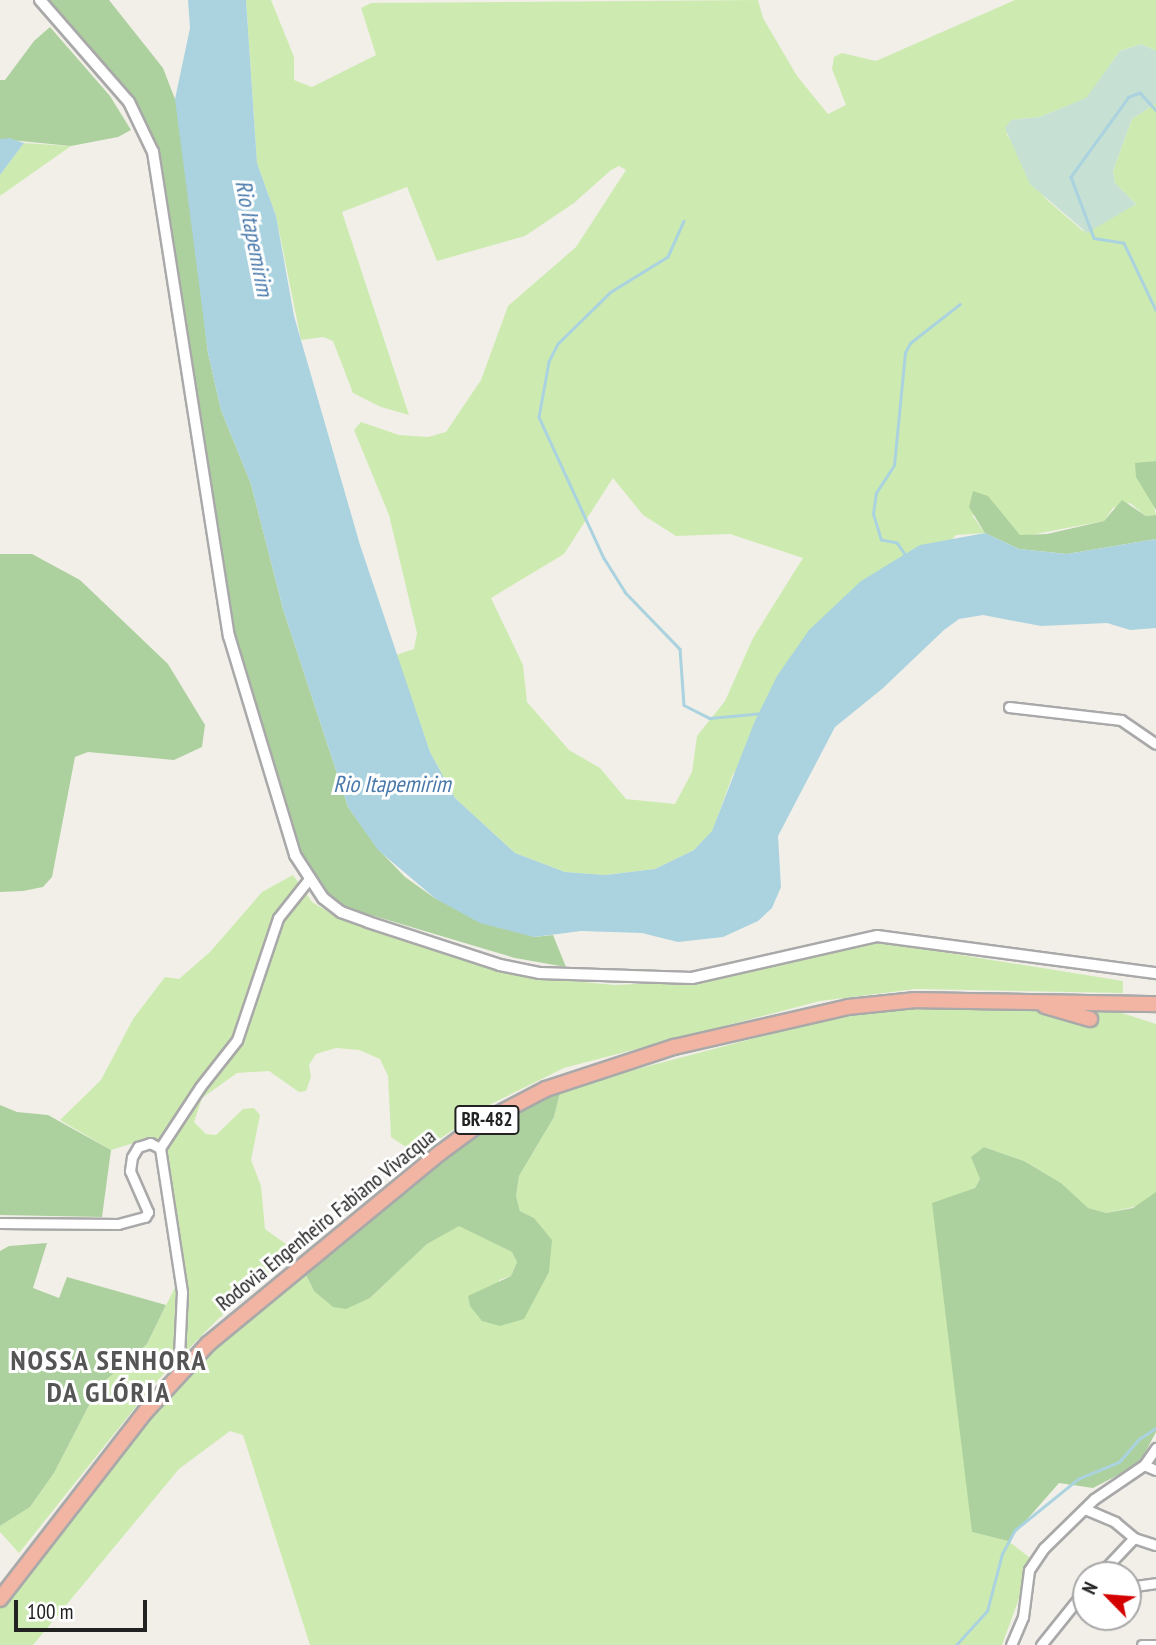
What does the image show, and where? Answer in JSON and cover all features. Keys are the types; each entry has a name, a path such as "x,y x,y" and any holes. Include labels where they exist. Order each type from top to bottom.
{"highway":[{"name":"Rodovia Engenheiro Fabiano Vivacqua","path":"0,1600 178,1376 271,1288 480,1124 546,1089 651,1053 848,1007 916,1000 1156,1004"},
{"path":"1027,1001 1090,1018"}],"street":[{"path":"40,0 129,102 153,152 229,636 295,855 309,879 341,912 500,965 540,973 692,978 877,936 1156,973"},
{"path":"1009,707 1121,720 1156,744"},
{"path":"178,1376 183,1292 160,1148 237,1040 278,918 309,879"},
{"path":"0,1223 118,1224 145,1217 148,1212 130,1171 132,1157 138,1147 150,1143 160,1148"},
{"path":"1011,1645 1023,1618 1034,1561 1084,1509 1144,1465 1156,1448"},
{"path":"1144,1465 1156,1470"},
{"path":"1084,1509 1115,1522 1134,1538 1156,1545"},
{"path":"1112,1561 1134,1538"},
{"path":"1041,1645 1072,1604"},
{"path":"1142,1645 1156,1645"}],"green space":[{"path":"44,0 109,0 163,68 180,112 208,353 221,410 251,484 283,609 348,807 378,849 405,877 436,899 534,937 553,935 566,967 515,958 344,907 330,900 305,871 235,638 145,129"},
{"path":"246,0 271,0 294,57 294,80 312,87 376,55 361,8 371,3 758,0 763,18 797,76 828,114 846,105 832,69 834,57 842,53 876,61 1015,0 1156,0 1156,51 1141,44 1120,51 1087,98 1040,117 1011,120 1007,135 1018,149 1025,172 1046,199 1083,231 1136,204 1115,183 1113,171 1132,119 1156,103 1156,461 1151,461 1144,487 1151,494 1156,515 1146,516 1130,503 1113,508 1104,521 1020,535 1004,516 972,515 985,533 956,535 733,774 712,832 694,850 655,869 605,875 565,872 515,853 455,798 430,752 396,655 414,649 417,633 389,515 354,430 361,422 399,435 428,437 446,432 481,380 508,306 576,247 626,170 619,166 611,170 574,203 525,236 437,261 407,187 342,212 409,415 381,407 353,393 333,341 323,337 301,340 276,216 257,163","holes":["613,478 643,515 676,536 730,534 803,558 753,638 725,701 697,736 692,772 675,804 626,799 600,768 569,750 527,702 523,665 491,598 564,554"]},
{"path":"50,27 110,96 131,130 118,137 71,146 0,139 0,80 5,80 34,41"},
{"path":"1141,44 1156,51 1156,103 1132,119 1113,171 1115,183 1136,204 1087,233 1030,184 1005,128 1011,120 1040,117 1086,98 1120,51"},
{"path":"24,143 71,146 0,196 0,175"},
{"path":"1156,461 1156,510 1136,477 1135,463"},
{"path":"973,491 988,496 1020,535 1047,534 1104,521 1122,500 1146,516 1156,515 1156,539 1067,554 1019,549 985,533 969,507"},
{"path":"0,554 32,554 80,580 168,664 205,725 202,747 174,760 88,752 75,757 52,877 43,887 0,892"},
{"path":"293,875 312,902 340,919 552,979 615,985 699,981 874,941 1123,981 1123,993 916,989 820,1001 564,1068 491,1104 425,1149 409,1149 391,1137 388,1076 380,1059 359,1050 336,1048 316,1054 309,1065 311,1077 306,1091 299,1092 269,1071 237,1073 202,1098 194,1122 206,1134 216,1135 243,1109 254,1108 260,1115 251,1160 261,1186 265,1229 297,1252 218,1319 154,1384 19,1553 0,1532 0,1526 30,1507 54,1473 99,1386 147,1344 184,1269 166,1215 153,1137 111,1150 60,1120 101,1080 133,1019 165,977 179,979 210,952 262,892"},
{"path":"916,1007 1119,1012 1156,1024 1156,1192 1142,1205 1106,1213 1087,1208 1061,1183 1024,1161 984,1147 980,1179 975,1188 957,1195 972,1532 1008,1541 1033,1560 1002,1645 310,1645 243,1435 230,1431 179,1469 33,1645 0,1645 0,1607 168,1396 249,1316 304,1271 314,1291 370,1298 427,1244 459,1225 512,1252 517,1262 511,1276 499,1280 500,1326 534,1218 520,1211 516,1196 519,1176 554,1117 561,1089 824,1020"},
{"path":"561,1089 554,1117 519,1176 516,1196 520,1211 534,1218 552,1240 549,1272 524,1319 500,1326 482,1321 470,1306 468,1296 511,1276 517,1262 512,1252 459,1226 427,1244 370,1298 346,1309 333,1307 314,1291 304,1271 468,1142"},
{"path":"0,1105 17,1112 48,1115 111,1150 102,1217 0,1215"},
{"path":"984,1147 1024,1161 1061,1183 1088,1208 1106,1213 1133,1208 1156,1192 1156,1432 1139,1464 1093,1488 1059,1483 1008,1541 972,1532 932,1203 975,1188 980,1179 971,1157"},
{"path":"47,1243 33,1288 59,1298 67,1277 166,1305 147,1344 99,1386 54,1473 30,1507 0,1526 0,1251 9,1246"}],"water":[{"name":"Rio Itapemirim","path":"188,0 246,0 257,163 276,216 294,316 360,545 430,752 455,798 515,853 565,872 605,875 655,869 694,850 712,831 754,723 777,676 809,630 861,581 920,545 985,533 1019,549 1067,554 1156,539 1156,628 1130,630 1107,623 1041,626 983,615 959,619 882,689 835,727 778,836 781,887 772,908 758,921 723,937 678,942 642,933 581,931 534,937 480,923 436,899 378,850 348,807 283,609 251,484 221,410 208,353 175,99 190,28"},
{"path":"9,138 24,143 0,175 0,139"}],"waterway":[{"path":"1156,111 1140,93 1129,97 1071,177 1094,238 1124,243 1156,310"},
{"path":"684,221 668,257 611,292 558,344 549,362 539,417 604,558 625,592 680,649 684,705 710,718 763,713"},
{"path":"905,555 897,543 881,540 873,514 876,493 894,465 905,353 910,343 960,304"},
{"path":"956,1645 987,1611 1002,1554 1015,1530 1078,1479 1119,1462 1139,1439 1156,1428"}],"district":[{"name":"NOSSA SENHORA DA GLÓRIA","path":"109,1376"}]}
